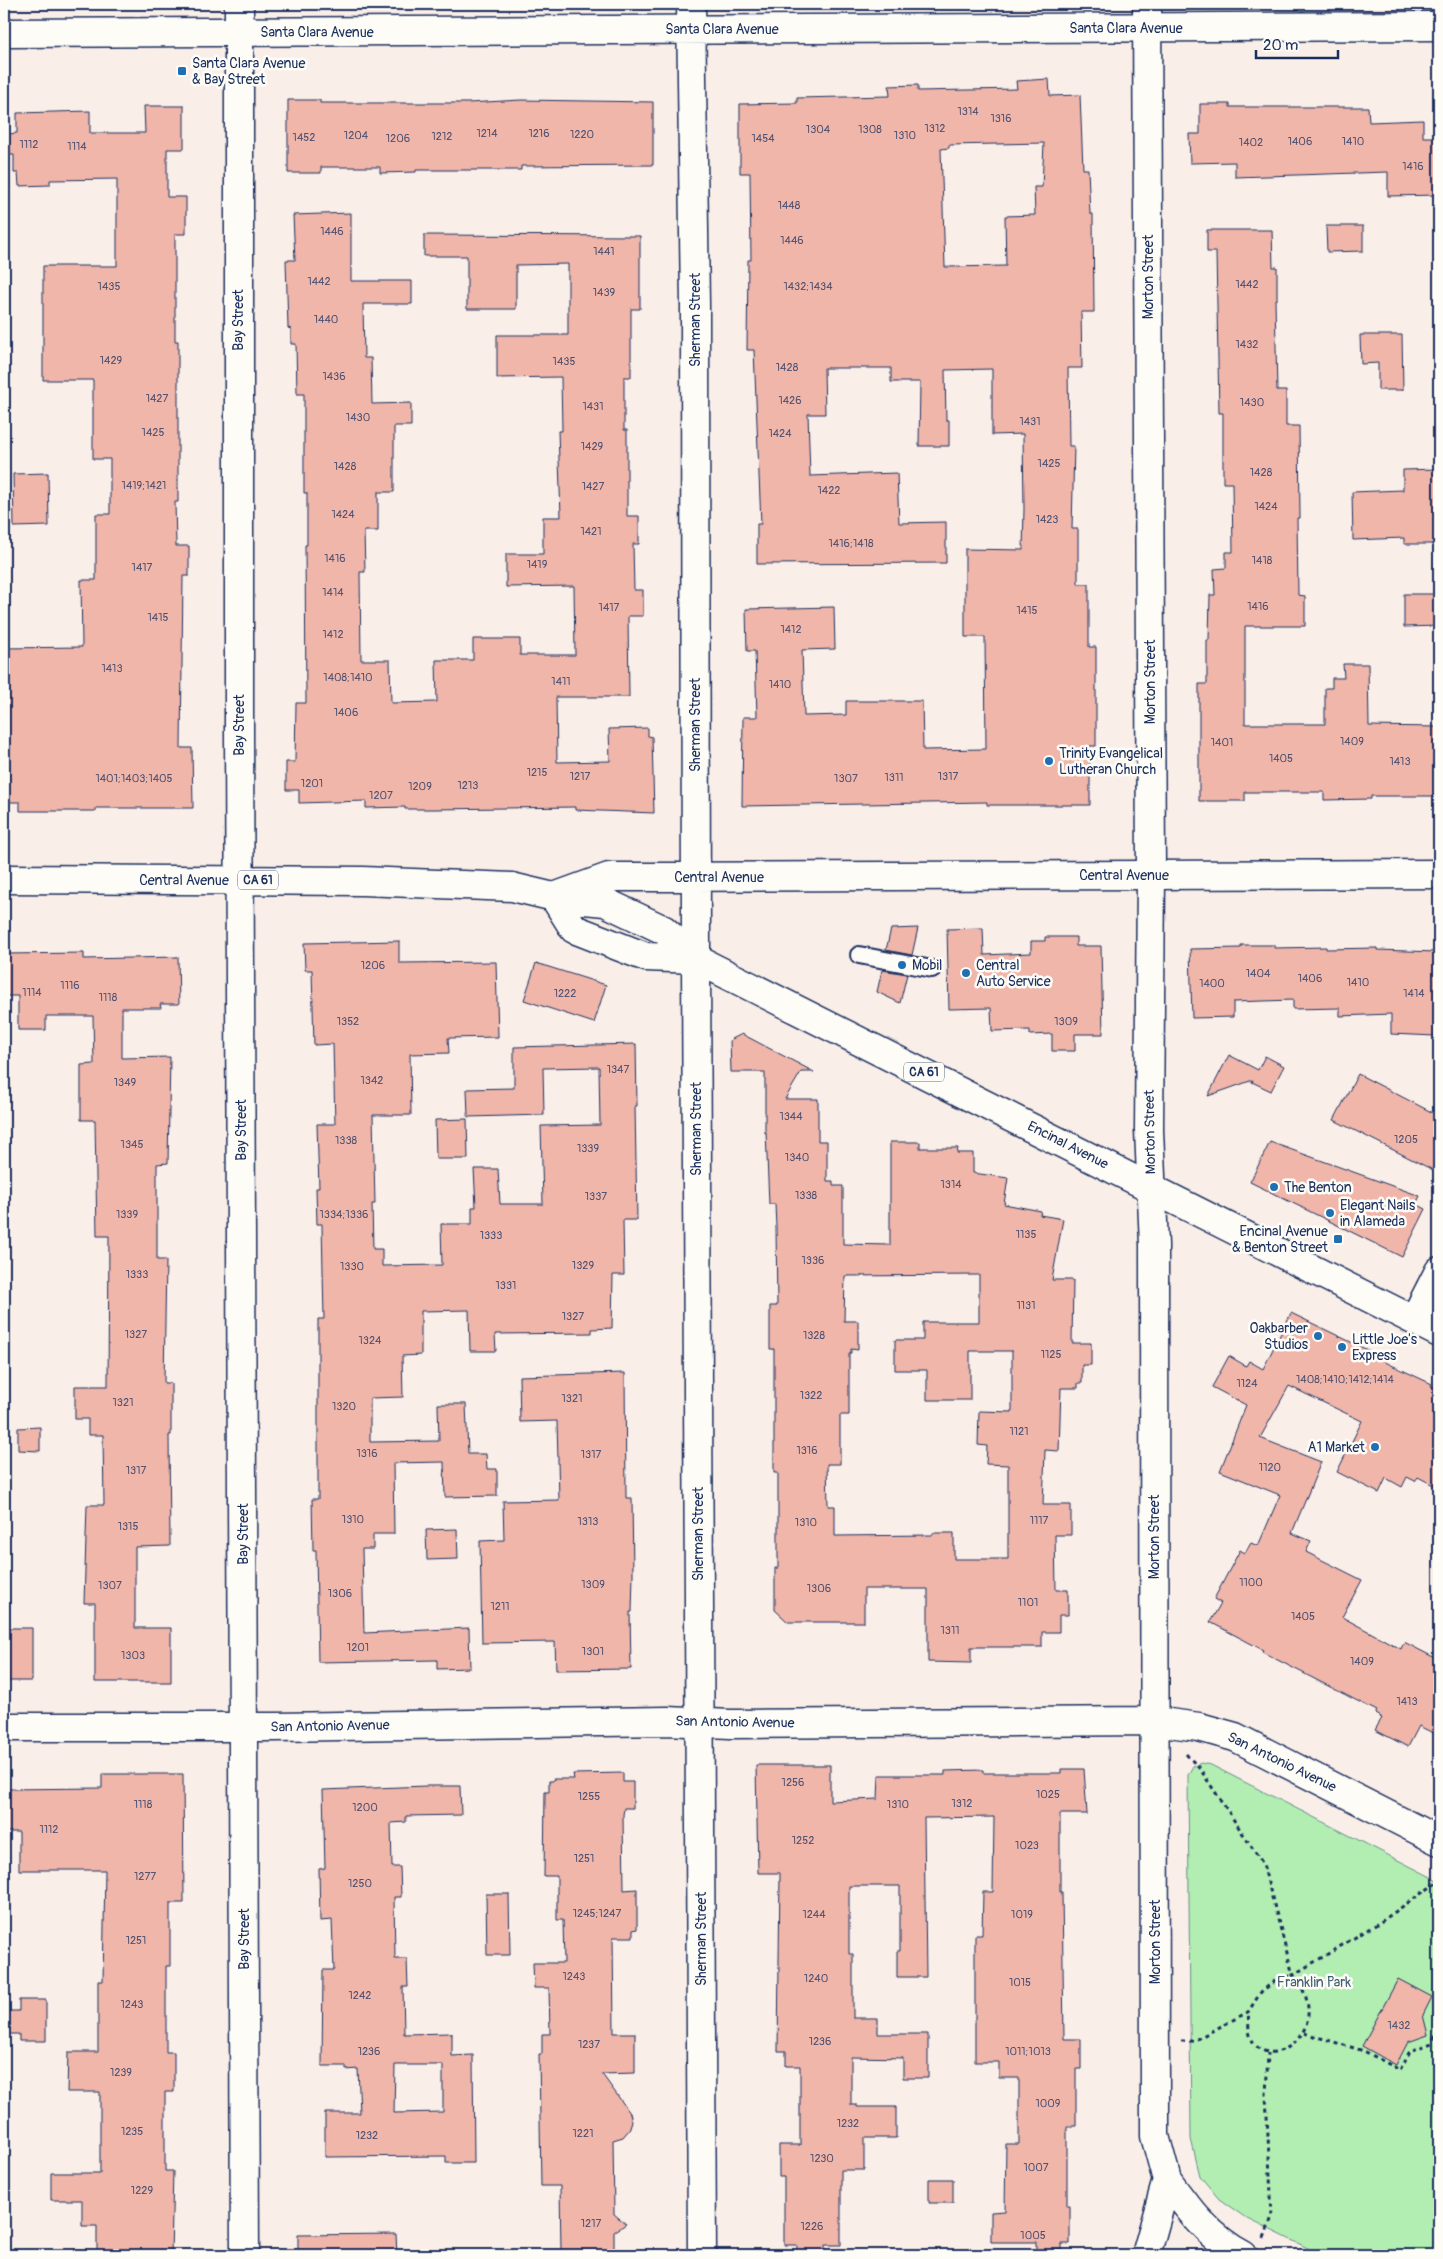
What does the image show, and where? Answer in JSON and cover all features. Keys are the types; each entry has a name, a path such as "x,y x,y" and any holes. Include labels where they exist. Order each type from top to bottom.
{"street":[{"name":"Bay Street","path":"239,4 245,2255"},
{"name":"Santa Clara Avenue","path":"4,34 239,32 691,17 1148,16 1439,26"},
{"name":"Morton Street","path":"1148,16 1150,1130 1154,1245 1155,2136 1167,2180"},
{"name":"Sherman Street","path":"691,17 695,306 695,877 702,2255"},
{"name":"Central Avenue","path":"4,879 363,880 512,887 554,897 609,877 1439,874"},
{"name":"Encinal Avenue","path":"554,897 574,928 646,957 696,959"},
{"name":"Encinal Avenue","path":"554,897 605,902 664,930 696,959 1439,1333"},
{"path":"1414,1320 1439,1271"},
{"name":"San Antonio Avenue","path":"4,1727 244,1727 667,1721 1154,1721 1199,1727 1235,1737 1439,1841"},
{"path":"1167,2180 1193,2216 1233,2250 1253,2248"},
{"path":"1146,2255 1167,2180"}],"lane":[{"path":"859,955 932,970"}],"path":[{"path":"1154,1721 1200,1769 1263,1864 1293,1975 1303,1987 1307,2001 1308,2018 1304,2033 1295,2044 1282,2050 1268,2052 1258,2046 1250,2035 1248,2012"},
{"path":"1155,2042 1193,2041 1248,2012 1261,1992 1276,1980 1293,1975 1382,1921 1439,1881"},
{"path":"1304,2033 1364,2052 1400,2070 1410,2051 1432,2043 1439,2025"},
{"path":"1253,2248 1272,2217 1266,2094 1268,2052"}],"green space":[{"name":"Franklin Park","path":"1201,1763 1211,1765 1439,1881 1439,2255 1322,2255 1246,2218 1219,2199 1200,2176 1191,2139 1188,1775 1193,1766"}],"building":[{"path":"1049,79 1050,96 1080,95 1083,169 1088,169 1090,214 1093,214 1094,312 1081,312 1082,368 1068,368 1069,446 1074,446 1072,529 1078,529 1078,584 1089,584 1089,647 1096,647 1096,746 1090,746 1090,805 987,805 987,802 742,806 743,717 757,717 755,651 747,651 746,609 834,607 835,649 802,650 804,716 846,715 846,701 922,701 923,750 986,749 985,637 965,637 965,549 1023,550 1024,509 1023,434 992,435 992,369 945,370 946,420 949,420 949,446 919,446 920,382 891,382 891,368 824,368 825,414 808,414 810,476 897,473 899,523 946,522 946,563 757,564 757,524 761,524 754,350 747,350 748,260 751,260 750,173 740,173 740,104 797,103 797,98 890,96 889,86 918,85 918,91 1017,89 1016,81","holes":["1044,143 1042,187 1034,187 1035,215 1005,216 1006,266 945,267 941,149 949,148 949,145"]},
{"path":"288,100 320,100 320,103 468,103 521,100 653,102 653,165 521,166 521,170 416,170 416,172 380,173 380,167 321,167 321,173 288,173"},
{"path":"1200,104 1230,104 1230,107 1368,107 1369,122 1423,120 1423,137 1438,137 1439,195 1388,196 1388,172 1235,177 1235,162 1190,163 1189,134 1200,134"},
{"path":"144,106 184,106 184,149 167,149 167,197 186,197 186,234 175,234 175,341 178,341 178,502 175,502 176,546 189,546 189,576 183,576 181,748 192,748 193,808 96,808 96,811 20,811 20,802 4,802 4,648 82,647 81,580 96,580 96,514 110,514 110,459 93,459 93,380 43,380 43,266 117,266 117,179 50,180 50,185 19,186 18,173 14,173 14,155 10,155 9,134 17,133 17,113 90,111 90,133 145,133"},
{"path":"351,213 351,281 412,281 412,304 363,304 364,358 371,358 372,404 411,403 411,426 394,426 394,492 378,492 378,531 364,531 365,572 360,572 361,660 390,660 391,703 437,702 436,660 473,660 473,639 520,639 520,655 575,655 574,586 506,587 506,554 543,554 543,517 561,517 558,431 562,431 561,377 497,378 497,335 568,335 568,264 516,265 516,309 467,309 467,256 424,256 424,235 640,236 640,309 631,309 631,377 624,377 624,430 627,430 627,516 639,516 639,544 633,544 634,590 643,590 643,616 628,616 629,697 556,697 557,762 610,761 609,729 648,728 648,736 652,737 654,813 575,810 575,807 366,808 366,801 299,803 299,790 286,790 286,762 295,762 296,703 306,703 305,545 307,545 307,493 304,493 304,394 297,394 296,344 291,344 291,329 288,328 286,260 295,260 293,215"},
{"path":"1326,226 1363,226 1363,251 1327,252"},
{"path":"1207,230 1272,230 1273,267 1277,267 1277,300 1275,300 1277,391 1286,391 1286,426 1299,426 1300,518 1297,518 1298,595 1305,596 1305,626 1245,626 1245,724 1325,724 1325,688 1332,688 1332,678 1344,678 1343,664 1368,664 1369,726 1439,727 1439,796 1371,796 1371,799 1324,800 1324,792 1245,792 1245,801 1199,801 1199,684 1207,684 1210,595 1215,595 1214,569 1226,568 1226,552 1233,552 1232,483 1223,483 1223,413 1219,413 1216,252 1207,252"},
{"path":"1360,335 1402,335 1403,390 1378,390 1378,363 1361,364"},
{"path":"1439,469 1439,544 1404,544 1404,538 1353,540 1352,492 1403,490 1403,470"},
{"path":"48,473 49,526 14,527 13,474"},
{"path":"1404,594 1439,594 1439,626 1404,627"},
{"path":"918,928 912,955 886,950 891,929"},
{"path":"983,928 984,955 1031,953 1031,941 1045,941 1045,937 1076,937 1076,946 1101,946 1103,1034 1075,1034 1075,1051 1052,1051 1052,1034 1030,1035 1030,1030 992,1031 991,1008 949,1009 947,929"},
{"path":"399,941 399,963 496,962 498,1037 448,1038 449,1053 410,1054 411,1115 373,1115 375,1204 372,1204 373,1249 382,1249 382,1266 442,1265 441,1224 472,1224 472,1207 476,1207 474,1169 498,1169 500,1204 543,1204 541,1126 600,1125 599,1067 543,1068 544,1115 468,1117 467,1089 514,1088 514,1047 636,1044 637,1220 623,1220 624,1275 613,1275 612,1328 592,1329 592,1333 495,1334 496,1351 470,1351 469,1310 421,1311 421,1355 402,1356 403,1397 370,1398 370,1442 439,1441 438,1404 466,1404 468,1454 486,1454 487,1469 497,1469 497,1496 445,1497 444,1462 393,1463 394,1534 373,1534 373,1549 362,1549 364,1633 469,1628 470,1668 437,1669 437,1660 318,1662 316,1550 313,1550 312,1499 318,1499 318,1319 324,1319 322,1224 317,1224 316,1188 319,1188 317,1124 335,1124 333,1044 314,1045 312,970 305,970 304,943"},
{"path":"1241,945 1274,945 1274,948 1377,948 1377,950 1437,952 1435,1036 1391,1034 1391,1014 1340,1016 1340,1008 1293,1009 1293,1000 1233,1002 1233,1017 1192,1018 1190,949 1241,948"},
{"path":"84,953 84,959 178,957 179,1004 160,1004 161,1008 122,1008 122,1058 170,1057 168,1163 157,1164 157,1260 166,1260 164,1383 171,1383 171,1435 169,1435 170,1546 135,1547 135,1628 171,1628 171,1682 95,1682 95,1603 84,1603 87,1505 104,1505 103,1435 88,1435 88,1419 75,1419 75,1386 108,1386 109,1236 97,1236 95,1120 81,1120 81,1065 94,1064 93,1016 46,1016 46,1030 18,1030 18,996 4,996 4,954"},
{"path":"536,963 606,985 594,1023 524,1000"},
{"path":"882,970 907,974 900,1003 877,992"},
{"path":"742,1034 814,1072 801,1072 785,1099 818,1099 818,1141 827,1141 827,1181 833,1181 833,1186 843,1186 843,1244 890,1245 890,1142 920,1142 920,1148 958,1148 957,1153 973,1153 973,1173 1008,1178 1004,1204 1041,1211 1040,1215 1063,1219 1052,1280 1073,1280 1072,1343 1091,1343 1091,1365 1082,1365 1082,1383 1078,1383 1078,1388 1061,1388 1059,1451 1045,1450 1043,1505 1071,1505 1071,1535 1055,1535 1056,1590 1068,1590 1068,1615 1059,1615 1059,1632 1042,1632 1042,1647 971,1647 971,1663 928,1662 928,1589 864,1589 864,1622 788,1622 775,1610 775,1568 778,1568 778,1473 774,1473 774,1349 770,1349 770,1306 777,1306 776,1227 775,1204 769,1204 765,1133 765,1072 731,1072 730,1040","holes":["979,1275 979,1322 923,1322 923,1340 895,1340 895,1370 927,1370 927,1400 970,1400 970,1351 1012,1351 1012,1412 979,1411 978,1445 987,1446 986,1464 1008,1465 1008,1559 954,1559 954,1533 835,1536 835,1506 828,1506 827,1464 840,1464 840,1415 849,1415 849,1353 851,1353 851,1349 858,1350 858,1321 844,1321 845,1276"]},
{"path":"1229,1055 1258,1070 1265,1056 1284,1066 1271,1091 1252,1082 1253,1080 1208,1096"},
{"path":"1358,1074 1439,1116 1439,1159 1433,1170 1334,1120"},
{"path":"467,1119 468,1159 436,1159 435,1120"},
{"path":"1270,1142 1420,1196 1416,1204 1426,1209 1402,1257 1250,1182"},
{"path":"1291,1313 1386,1359 1385,1362 1432,1384 1431,1386 1439,1390 1439,1488 1418,1477 1415,1481 1407,1477 1402,1487 1386,1478 1379,1493 1337,1472 1362,1421 1289,1386 1260,1438 1321,1462 1292,1533 1311,1541 1306,1552 1362,1580 1342,1617 1401,1649 1404,1642 1439,1660 1439,1736 1419,1726 1408,1747 1375,1730 1382,1718 1375,1714 1377,1711 1262,1652 1263,1650 1210,1622 1221,1603 1214,1599 1240,1550 1245,1553 1251,1543 1258,1546 1280,1495 1220,1471 1246,1405 1212,1387 1229,1356 1246,1366 1249,1361 1263,1369"},
{"path":"625,1373 626,1498 632,1498 631,1669 556,1670 555,1642 482,1643 480,1541 504,1540 503,1501 559,1500 557,1421 520,1422 519,1376"},
{"path":"40,1427 40,1451 18,1450 18,1428"},
{"path":"457,1529 458,1559 427,1560 426,1530"},
{"path":"4,1628 32,1628 32,1681 7,1681 7,1675 4,1675"},
{"path":"756,1765 830,1765 830,1801 878,1799 879,1775 945,1775 945,1771 983,1770 983,1773 1061,1773 1061,1769 1084,1769 1087,1814 1060,1814 1064,2039 1081,2039 1081,2069 1076,2069 1076,2126 1067,2126 1067,2206 1070,2206 1070,2244 1062,2244 1062,2250 1036,2250 1036,2242 991,2242 991,2212 1005,2211 1006,2144 1019,2144 1019,2078 999,2078 999,2062 975,2062 975,1935 982,1935 983,1892 993,1892 994,1817 924,1818 926,1977 897,1977 897,1951 900,1951 900,1886 849,1886 849,1954 853,1954 853,2018 878,2018 878,2034 928,2034 928,2078 903,2078 903,2058 851,2057 851,2105 857,2105 857,2107 896,2107 896,2138 864,2138 864,2170 841,2170 841,2245 825,2245 825,2255 797,2255 797,2245 784,2245 784,2177 779,2177 779,2145 800,2145 800,2066 786,2066 786,2051 778,2051 780,1873 758,1873"},
{"path":"623,1773 623,1782 633,1782 633,1808 624,1808 623,1815 624,1890 637,1889 637,1929 633,1930 633,1937 613,1937 614,2033 635,2033 635,2073 602,2074 630,2113 632,2121 629,2130 623,2137 613,2140 614,2214 626,2224 614,2232 614,2251 561,2252 560,2186 541,2186 539,2054 542,2054 542,2034 550,2034 549,1988 534,1988 533,1963 564,1963 563,1920 557,1920 557,1876 544,1876 545,1792 549,1792 549,1781 553,1781 553,1779 574,1779 573,1774"},
{"path":"102,1774 183,1774 184,1903 170,1903 170,1966 166,1966 166,2052 174,2052 174,2092 165,2092 165,2171 173,2171 171,2255 97,2255 97,2226 82,2226 82,2200 51,2200 51,2173 100,2173 100,2092 67,2092 68,2052 98,2052 98,1981 103,1981 105,1870 19,1870 19,1832 4,1832 4,1789 102,1788"},
{"path":"460,1786 461,1815 406,1816 406,1822 391,1823 392,1867 400,1867 401,1897 394,1897 395,1959 407,1959 408,1987 403,1987 404,2034 452,2033 452,2056 473,2055 474,2163 446,2163 446,2156 325,2157 325,2113 360,2113 358,2069 346,2070 346,2066 322,2066 323,1970 334,1970 332,1920 320,1921 319,1869 325,1868 323,1790","holes":["395,2065 443,2065 443,2112 394,2113"]},
{"path":"486,1894 509,1894 510,1955 487,1955"},
{"path":"1398,1979 1432,1997 1423,2015 1428,2035 1408,2042 1396,2065 1362,2046"},
{"path":"19,2000 46,2000 46,2041 19,2041 19,2034 4,2034 4,2011 19,2011"},
{"path":"929,2179 953,2179 953,2203 929,2203"},
{"path":"396,2234 397,2255 298,2255 298,2235"}],"place":[{"name":"Santa Clara Avenue & Bay Street","path":"182,71"},
{"name":"Trinity Evangelical Lutheran Church","path":"1049,761"},
{"name":"Mobil","path":"902,965"},
{"name":"Central Auto Service","path":"966,973"},
{"name":"The Benton","path":"1274,1187"},
{"name":"Elegant Nails in Alameda","path":"1330,1213"},
{"name":"Encinal Avenue & Benton Street","path":"1338,1239"},
{"name":"Oakbarber Studios","path":"1318,1336"},
{"name":"Little Joe's Express","path":"1342,1347"},
{"name":"A1 Market","path":"1375,1447"}]}
